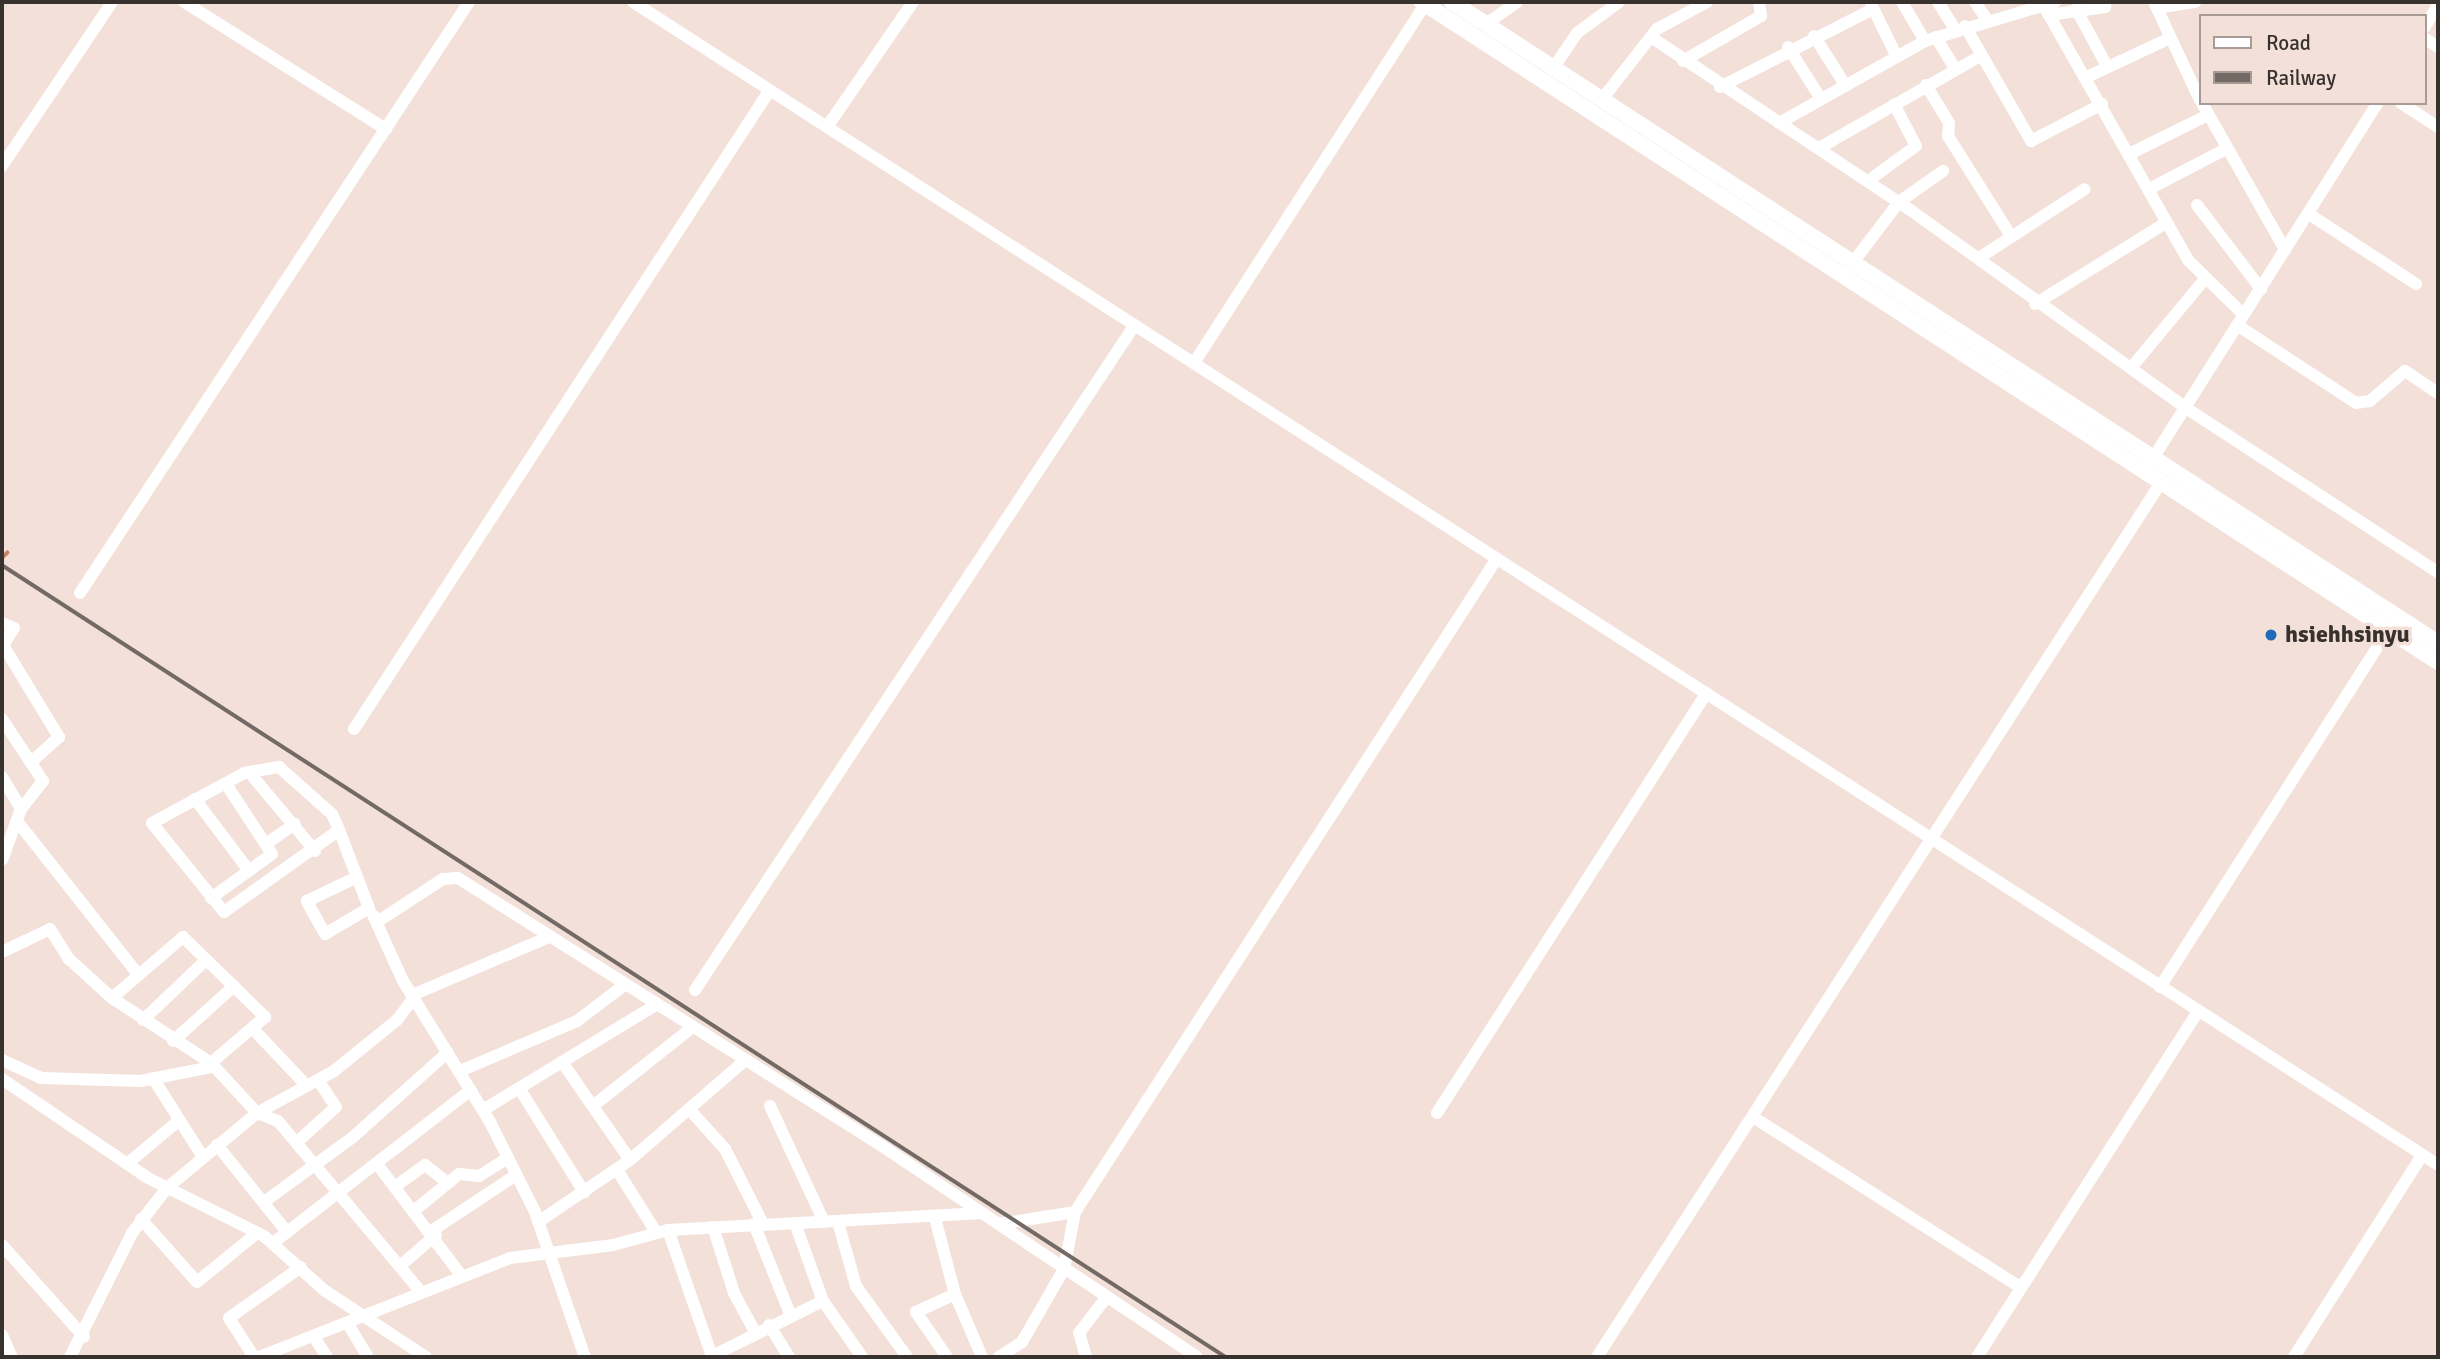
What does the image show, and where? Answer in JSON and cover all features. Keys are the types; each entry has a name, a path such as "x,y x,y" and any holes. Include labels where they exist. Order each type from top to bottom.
{"main road":[{"path":"1452,2 1603,99 2149,464 2162,481 2438,662"},
{"path":"1425,3 2149,464 2438,643"}],"street":[{"path":"2,166 111,2"},
{"path":"184,2 386,129"},
{"path":"79,593 469,2"},
{"path":"633,2 2438,1165"},
{"path":"827,127 913,2"},
{"path":"1486,24 1517,2"},
{"path":"1554,67 1577,33 1619,2"},
{"path":"1603,99 1651,37 1707,2"},
{"path":"1683,61 1761,16 1759,2"},
{"path":"1902,2 1955,69"},
{"path":"1938,2 1980,56 2031,141 2102,104"},
{"path":"1975,2 1987,20"},
{"path":"2196,2 2156,5 2198,96"},
{"path":"1194,363 1425,3"},
{"path":"1720,87 1788,47 1871,5 1897,57"},
{"path":"2426,25 2438,5"},
{"path":"2051,6 2166,222 2204,280 2240,320 2356,403 2370,401 2405,371 2438,393"},
{"path":"1779,123 1930,39 1960,27 1987,20 2017,7 2105,7"},
{"path":"2076,9 2107,66"},
{"path":"1814,36 1846,86"},
{"path":"1651,37 1720,87 1819,148 1899,202 1979,258 2035,304 2186,408 2438,572"},
{"path":"2087,77 2169,38"},
{"path":"1788,47 1821,99"},
{"path":"1819,148 1980,56"},
{"path":"1926,85 1949,123 1948,136 2011,236"},
{"path":"355,729 770,90"},
{"path":"1868,181 1916,146 1894,104"},
{"path":"2149,464 2377,105"},
{"path":"2404,105 2438,127"},
{"path":"2129,154 2203,106 2286,250"},
{"path":"2149,189 2226,149"},
{"path":"1851,265 1899,202 1943,171"},
{"path":"1979,258 2085,189"},
{"path":"2197,205 2260,289"},
{"path":"2309,214 2416,285"},
{"path":"2035,304 2166,222"},
{"path":"2131,368 2204,280"},
{"path":"695,990 1134,326"},
{"path":"1597,1357 2162,481"},
{"path":"999,1357 1023,1342 1064,1269 1075,1212 1496,560"},
{"path":"2,623 14,628 3,645 59,737 31,762"},
{"path":"2160,987 2388,631"},
{"path":"1437,1113 1707,693"},
{"path":"2,719 43,781 19,815 2,860"},
{"path":"339,830 315,851 226,912 211,898 152,823 249,772 279,767 327,808 339,830 368,910 377,922 413,995 483,1110 516,1175 538,1222 546,1254 585,1357"},
{"path":"249,772 315,851"},
{"path":"2,776 19,815 138,974"},
{"path":"211,898 271,856 226,783"},
{"path":"195,799 249,871"},
{"path":"266,844 295,824"},
{"path":"357,877 306,903 328,935 368,910"},
{"path":"377,922 443,879 458,878 689,1030 999,1224 1197,1357"},
{"path":"2,952 47,927 69,959 112,998 211,1065 257,1113 278,1121 421,1292"},
{"path":"2,1060 41,1078 153,1078 211,1065 254,1030 264,1013 183,937 112,998"},
{"path":"70,1357 84,1337 141,1219 167,1188 257,1113 313,1083 397,1020 413,995 549,937"},
{"path":"143,1020 206,960"},
{"path":"173,1041 234,986"},
{"path":"460,1070 577,1021 623,986"},
{"path":"483,1110 654,1006"},
{"path":"1977,1357 2198,1012"},
{"path":"254,1030 336,1107 297,1142"},
{"path":"593,1106 689,1030"},
{"path":"264,1202 357,1133 448,1052"},
{"path":"562,1062 630,1160"},
{"path":"538,1222 630,1160 743,1062"},
{"path":"153,1078 203,1157"},
{"path":"2,1079 127,1164 273,1243 368,1317 426,1357"},
{"path":"519,1088 584,1192"},
{"path":"273,1243 471,1090"},
{"path":"770,1106 824,1222"},
{"path":"689,1109 725,1149 759,1224 767,1269 790,1314"},
{"path":"1753,1116 2021,1288"},
{"path":"127,1164 178,1121"},
{"path":"217,1145 288,1232"},
{"path":"2294,1357 2422,1155"},
{"path":"415,1210 464,1172 479,1176 508,1158"},
{"path":"377,1164 435,1233 461,1275"},
{"path":"396,1186 425,1165 448,1183"},
{"path":"617,1170 662,1231 711,1357 731,1352 755,1332 823,1301"},
{"path":"401,1265 435,1233 516,1175"},
{"path":"999,1224 1075,1212"},
{"path":"301,1267 229,1318 256,1357 368,1317 461,1275 510,1258 546,1254 662,1231 759,1224 935,1218 982,1213"},
{"path":"935,1218 955,1294 982,1357"},
{"path":"141,1219 197,1282 257,1233"},
{"path":"838,1222 856,1286 907,1357"},
{"path":"795,1223 823,1301 862,1357"},
{"path":"713,1227 734,1293 755,1332"},
{"path":"2,1245 84,1337"},
{"path":"947,1357 916,1311 955,1294"},
{"path":"1086,1357 1079,1333 1106,1298"},
{"path":"348,1324 368,1357"},
{"path":"769,1325 789,1357"},
{"path":"2,1335 12,1357"},
{"path":"314,1337 327,1357"},
{"path":"292,1357 298,1343"}],"waterway":[{"path":"3,557 7,553"}],"railway":[{"path":"2,565 1226,1357"}],"place":[{"name":"hsiehhsinyu","path":"2271,635"}]}
